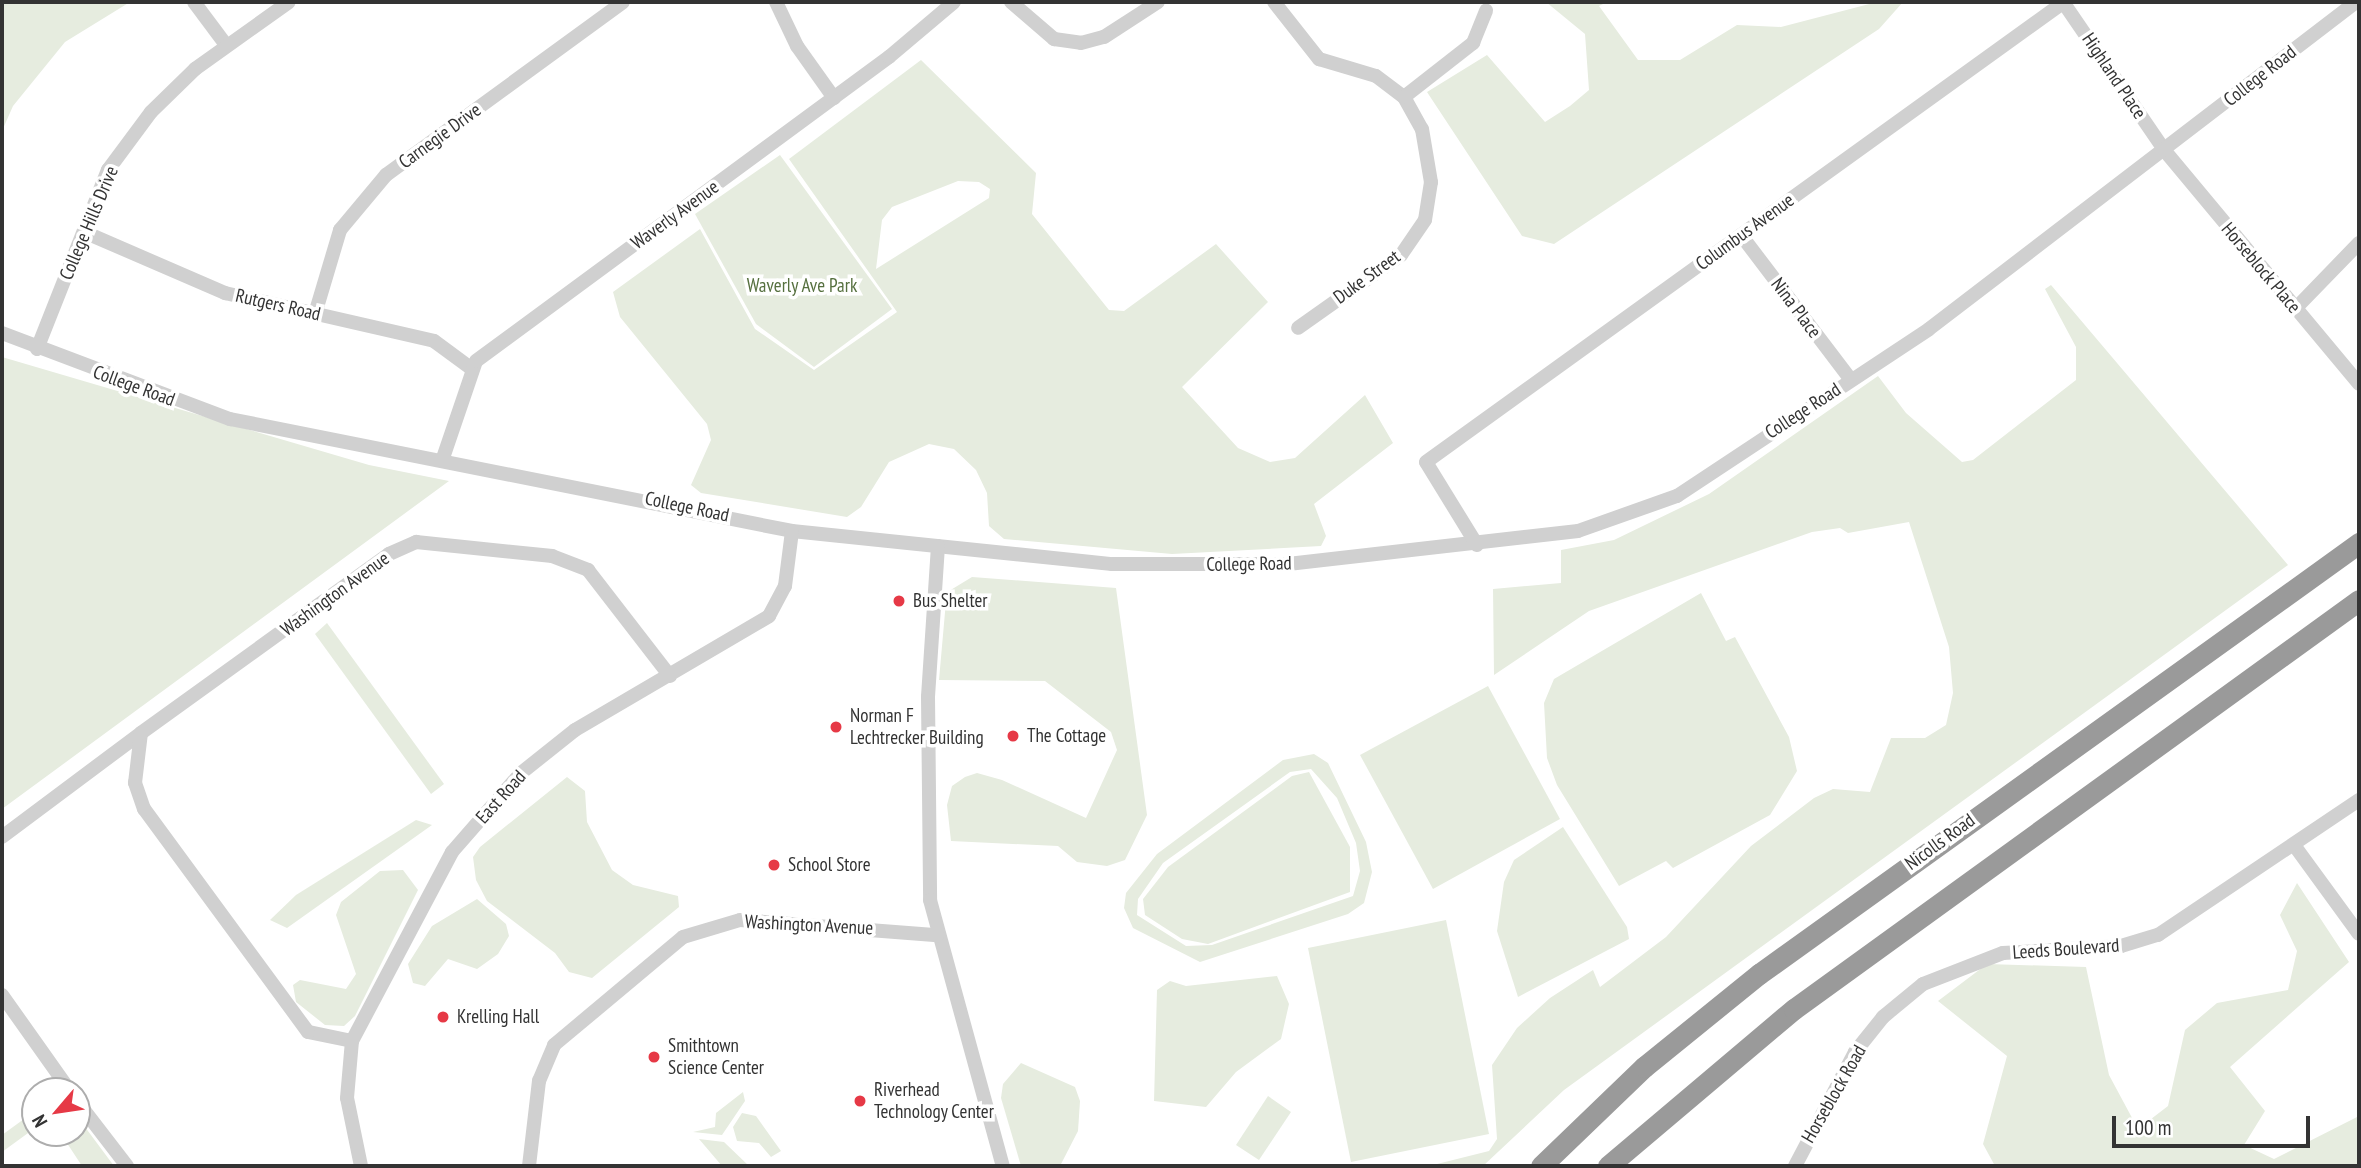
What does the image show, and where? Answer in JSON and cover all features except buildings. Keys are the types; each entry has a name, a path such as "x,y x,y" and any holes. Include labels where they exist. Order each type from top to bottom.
{"highway":[{"path":"2229,632 2359,530"},
{"name":"Nicolls Road","path":"1541,1166 1644,1067 1740,988 2229,632 2359,543"},
{"path":"1608,1166 1794,1009 2359,600"}],"street":[{"path":"194,2 226,45"},
{"name":"College Hills Drive","path":"37,349 108,170 151,112 226,45 289,2"},
{"name":"Carnegie Drive","path":"315,314 340,230 386,175 623,2"},
{"path":"776,2 797,46 834,98"},
{"name":"Waverly Avenue","path":"472,369 834,98 954,2"},
{"path":"1011,2 1054,39 1081,43 1104,37 1158,2"},
{"path":"1274,2 1319,59 1376,76 1404,97 1473,43 1486,11"},
{"name":"Highland Place","path":"2064,2 2165,151"},
{"name":"Columbus Avenue","path":"1477,545 1426,462 2064,2"},
{"name":"College Road","path":"2,333 37,349 230,419 443,458 792,531 1112,564 1288,564 1477,545 1578,531 1634,515 1677,496 1851,380 2165,151 2356,2"},
{"name":"Duke Street","path":"1298,328 1401,255 1426,220 1431,197 1426,143 1404,97"},
{"name":"Horseblock Place","path":"2165,151 2359,384"},
{"name":"Rutgers Road","path":"84,232 225,293 434,341 472,369"},
{"name":"Nina Place","path":"1741,235 1851,380"},
{"path":"2295,309 2359,243"},
{"path":"443,458 472,369"},
{"name":"East Road","path":"361,1166 347,1098 352,1041 458,845 521,773 575,730 769,616 785,586 792,531"},
{"name":"Washington Avenue","path":"2,837 389,554 416,542 552,556 588,570 602,580 670,676"},
{"path":"938,546 928,697 929,870 937,935 1003,1166"},
{"path":"141,733 135,783 144,809 308,1032 352,1041"},
{"name":"Leeds Boulevard","path":"1907,995 1952,970 2003,953 2121,946 2158,935 2359,800"},
{"path":"2294,845 2359,934"},
{"name":"Washington Avenue","path":"529,1166 539,1081 554,1045 683,937 740,920 937,935"},
{"path":"2,995 60,1077"},
{"name":"Horseblock Road","path":"1795,1166 1839,1076 1868,1034 1907,995"},
{"path":"91,1119 127,1166"}],"green space":[{"path":"2,2 130,2 65,42 13,106 2,131"},
{"path":"1546,2 1607,2 1599,6 1638,60 1680,60 1737,25 1781,27 1877,2 1903,2 1879,29 1554,244 1522,236 1427,92 1487,55 1545,122 1570,106 1589,90 1585,34"},
{"path":"921,60 1036,173 1032,214 1109,310 1124,311 1216,244 1268,302 1182,387 1238,448 1270,462 1295,458 1365,395 1393,443 1314,504 1326,536 1321,546 1172,554 1004,539 989,526 987,493 976,470 954,449 929,444 889,462 861,507 847,517 701,493 691,485 711,440 707,424 620,317 613,292 700,229 755,329 814,370 897,312 789,159","holes":["958,181 979,182 990,189 989,198 876,269 882,220 892,207"]},
{"name":"Waverly Ave Park","path":"780,155 892,309 814,367 756,324 695,214"},
{"path":"2051,285 2288,565 1564,1090 1483,1166 1429,1166 1489,1151 1497,1139 1492,1065 1517,1028 1550,998 1593,970 1600,987 1666,937 1751,846 1814,798 1833,789 1870,792 1891,738 1925,738 1946,725 1953,693 1949,647 1909,522 1848,533 1840,528 1812,532 1589,611 1494,675 1493,589 1561,583 1561,550 1614,540 1709,494 1878,376 1906,413 1962,462 1973,460 2076,380 2076,347 2045,289"},
{"path":"2,357 369,465 449,481 2,809"},
{"path":"972,577 1116,588 1147,815 1125,860 1107,866 1077,862 1058,846 951,841 947,805 952,786 965,777 977,773 1002,780 1086,818 1117,750 1111,732 1045,681 939,680 949,591"},
{"path":"1701,593 1726,641 1735,637 1789,737 1797,771 1770,815 1673,868 1666,861 1619,886 1557,785 1547,758 1544,703 1554,679"},
{"path":"327,623 444,784 431,794 315,634"},
{"path":"1488,686 1560,819 1433,889 1360,755"},
{"path":"1314,754 1328,763 1366,842 1372,872 1364,903 1348,914 1200,962 1133,928 1124,908 1126,893 1157,854 1283,760","holes":["1311,769 1337,798 1356,843 1360,871 1353,896 1212,945 1186,946 1137,915 1138,899 1163,863 1290,772"]},
{"path":"1309,772 1350,847 1350,892 1208,944 1182,939 1145,915 1143,899 1168,867 1292,776"},
{"path":"567,777 585,791 587,822 612,870 633,885 678,896 679,907 592,978 569,972 555,953 487,901 476,880 473,857 480,847"},
{"path":"416,820 432,825 287,928 270,920 296,895"},
{"path":"1563,827 1627,927 1629,939 1518,997 1497,931 1504,882 1514,860"},
{"path":"403,870 418,890 355,1016 344,1026 325,1025 296,1002 293,985 300,980 346,989 356,974 336,915 341,902 380,871"},
{"path":"2297,883 2349,962 2230,1067 2265,1111 2244,1145 2274,1159 2359,1116 2359,1166 1995,1166 1983,1144 2007,1056 1938,1001 1987,964 2086,967 2109,1075 2138,1129 2168,1106 2185,1030 2217,1003 2288,990 2297,951 2280,915"},
{"path":"477,899 506,924 509,936 498,954 477,969 448,959 425,986 413,983 408,964 432,926"},
{"path":"1446,920 1489,1134 1351,1162 1308,948"},
{"path":"1277,976 1289,1004 1281,1039 1236,1072 1206,1107 1154,1101 1157,990 1170,981 1186,986"},
{"path":"1021,1063 1075,1087 1080,1101 1078,1131 1060,1166 1021,1166 1001,1098 1003,1084"},
{"path":"743,1092 745,1101 722,1135 693,1132 715,1127 716,1113"},
{"path":"1268,1096 1291,1112 1259,1160 1236,1145"},
{"path":"742,1113 756,1116 781,1151 771,1157 759,1143 737,1141 733,1127"},
{"path":"21,1121 21,1138 2,1152 2,1135"},
{"path":"91,1135 114,1166 82,1166 70,1147 91,1147"},
{"path":"699,1139 724,1142 749,1166 722,1166"}],"place":[{"name":"Bus Shelter","path":"899,601"},
{"name":"Norman F Lechtrecker Building","path":"836,727"},
{"name":"The Cottage","path":"1013,736"},
{"name":"School Store","path":"774,865"},
{"name":"Krelling Hall","path":"443,1017"},
{"name":"Smithtown Science Center","path":"654,1057"},
{"name":"Riverhead Technology Center","path":"860,1101"}]}
